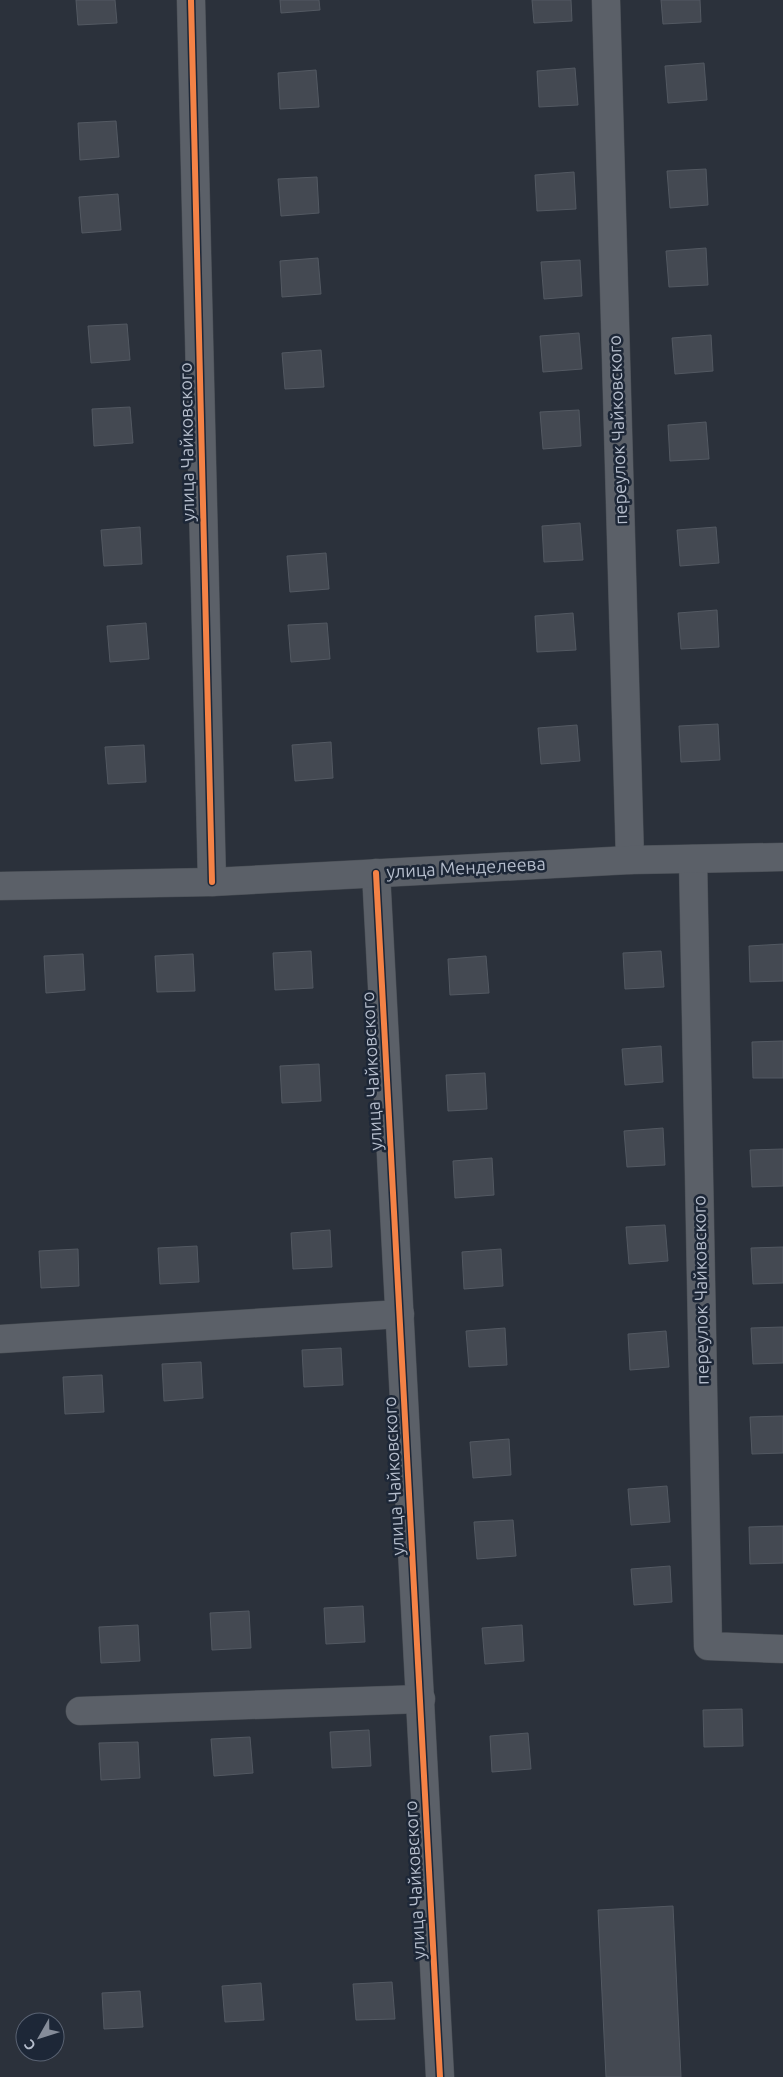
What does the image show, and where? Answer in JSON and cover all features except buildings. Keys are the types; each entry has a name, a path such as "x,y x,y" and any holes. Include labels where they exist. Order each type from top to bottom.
{"street":[{"name":"улица Чайковского","path":"191,0 212,882"},
{"name":"переулок Чайковского","path":"606,0 630,860"},
{"name":"улица Менделеева","path":"0,886 212,882 630,860 783,857"},
{"name":"переулок Чайковского","path":"693,859 708,1646 783,1649"},
{"name":"улица Чайковского","path":"376,873 440,2077"},
{"path":"0,1339 400,1314"},
{"path":"80,1711 421,1699"}],"cycle path":[{"path":"191,0 212,882"},
{"path":"376,873 440,2077"}]}
